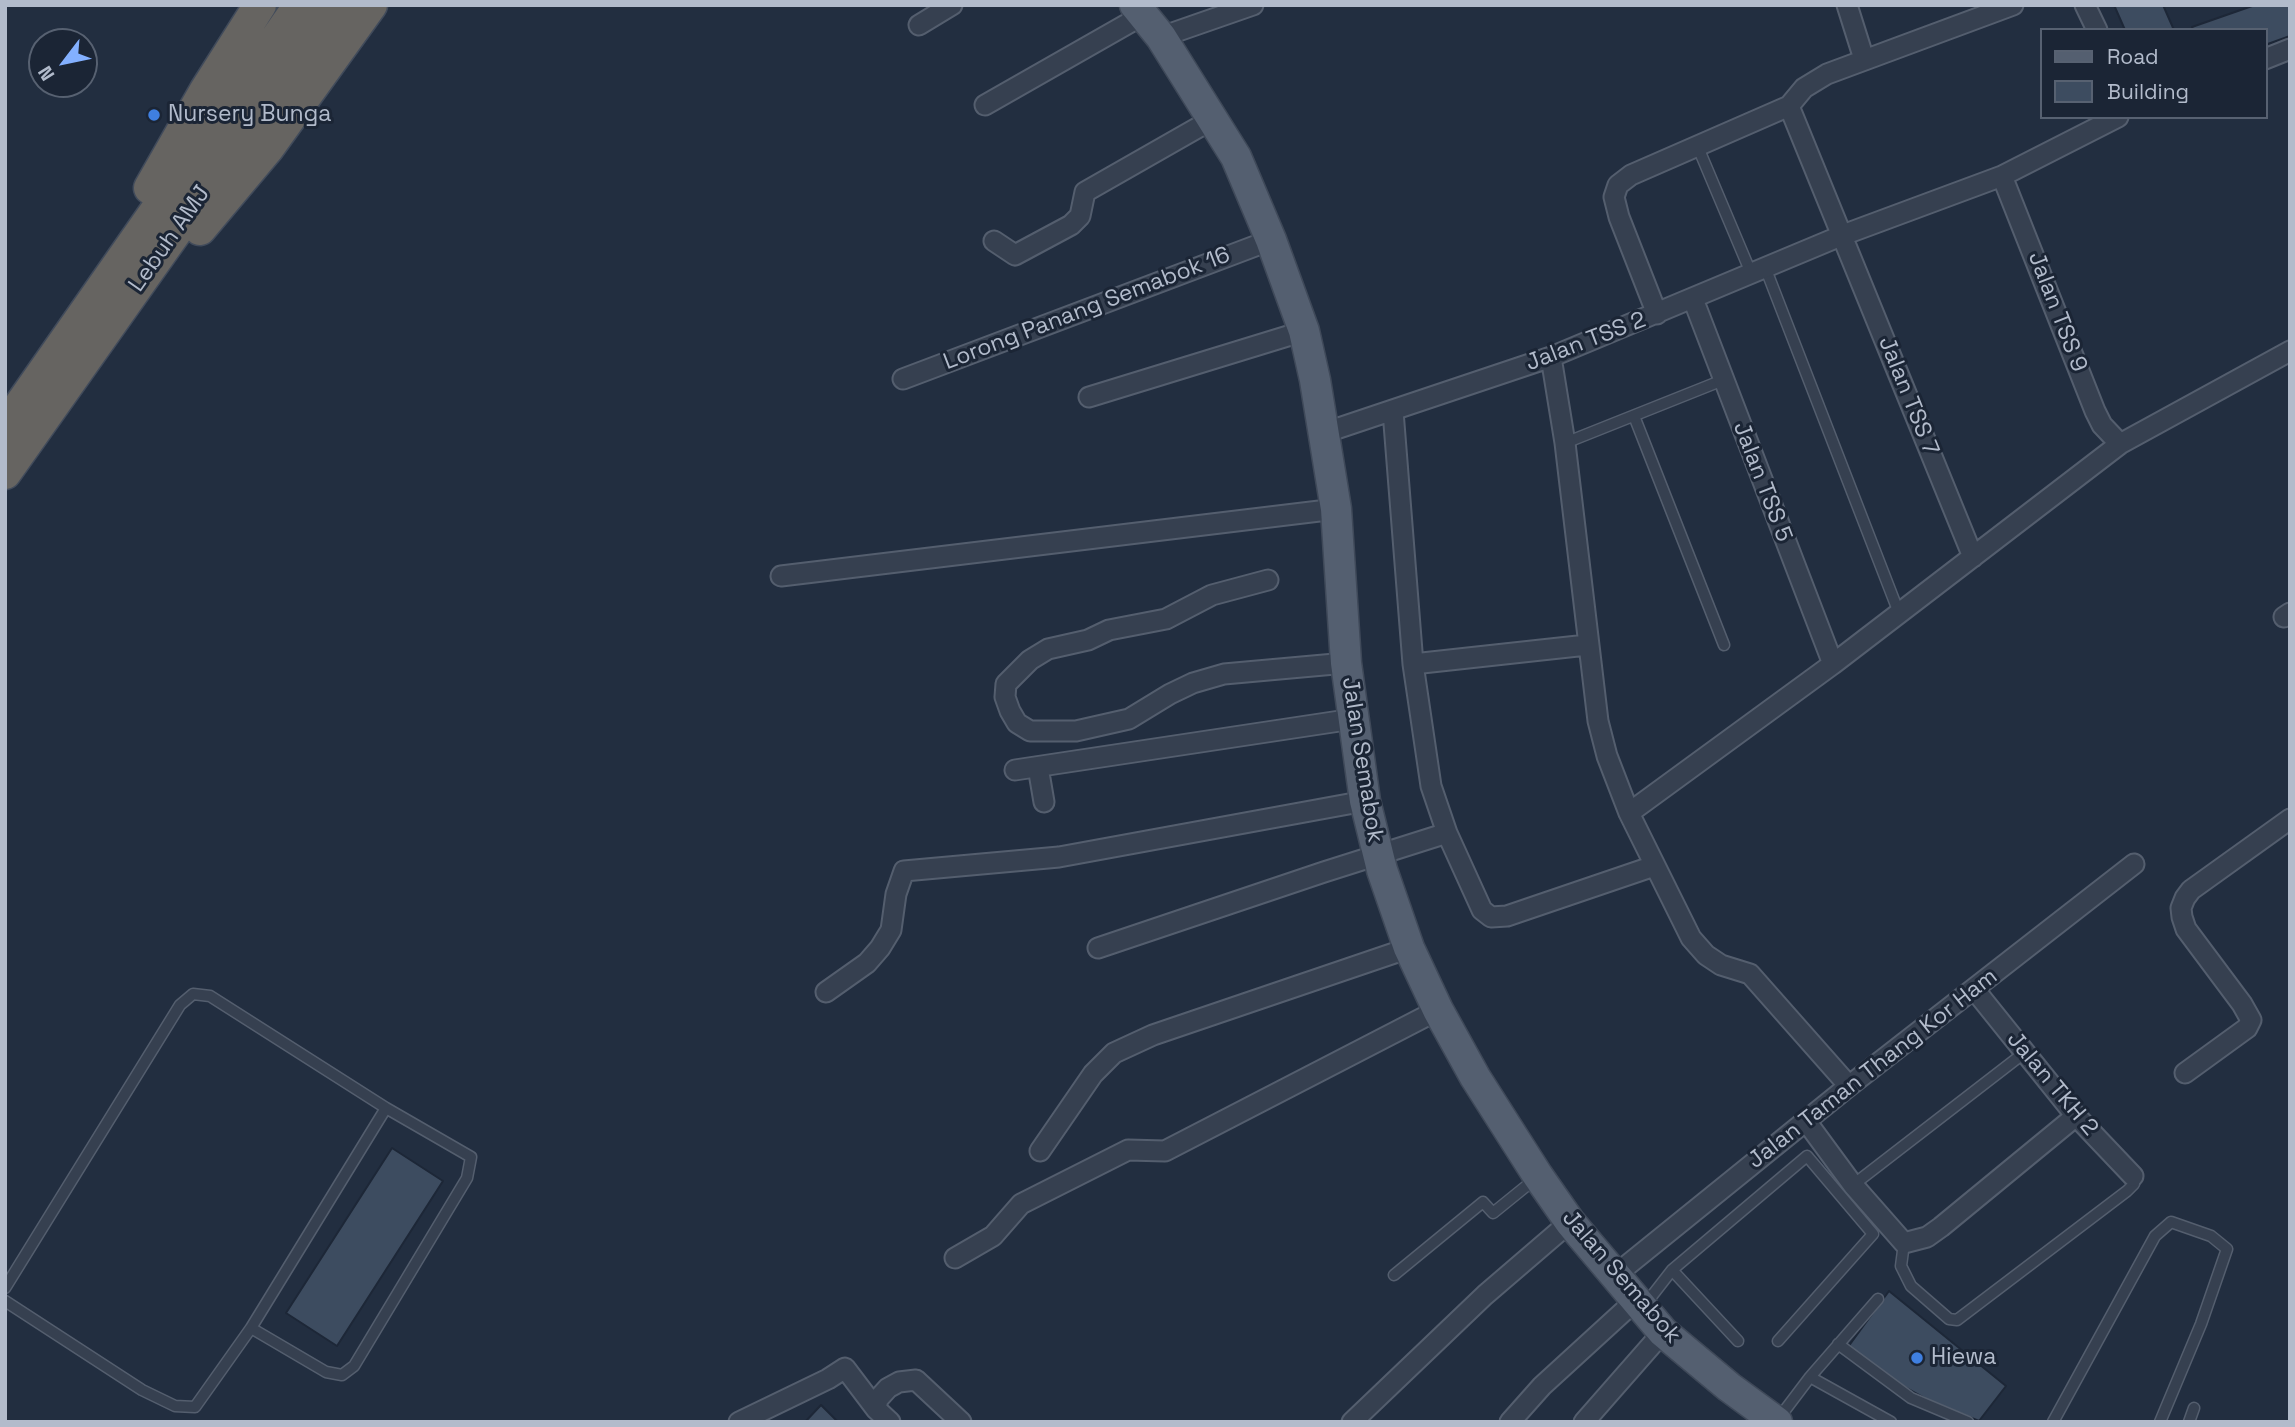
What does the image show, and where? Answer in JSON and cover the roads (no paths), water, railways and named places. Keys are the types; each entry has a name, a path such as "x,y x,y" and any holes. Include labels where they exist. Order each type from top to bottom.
{"highway":[{"path":"46,391 206,90 260,5"},
{"name":"Lebuh AMJ","path":"245,109 300,5"},
{"name":"Lebuh AMJ","path":"5,473 46,391 245,109 336,5"},
{"path":"46,391 268,148 371,5"},
{"name":"Lebuh AMJ","path":"5,427 46,391"}],"main road":[{"name":"Jalan Semabok","path":"1146,19 1236,157 1271,240 1304,331 1336,509 1346,663 1365,801 1377,854 1409,948 1438,1010 1475,1077 1570,1222 1663,1332 1729,1387 1777,1422"}],"street":[{"path":"919,25 952,5"},
{"path":"985,105 1146,19 1209,18 1253,5"},
{"path":"1847,5 1864,59"},
{"path":"1657,314 1619,217 1614,197 1618,185 1630,175 1789,106 1795,95 1815,80 1864,59 2013,5"},
{"path":"2085,5 2096,28"},
{"path":"2267,57 2290,49"},
{"name":"Jalan TSS 7","path":"1789,106 1973,556"},
{"path":"994,241 1015,255 1071,225 1080,216 1085,192 1213,119"},
{"name":"Jalan TSS 2","path":"1324,433 1551,358 1758,270 2002,176 2114,119"},
{"name":"Jalan TSS 9","path":"2002,176 2095,411 2102,425 2120,443"},
{"name":"Lorong Panang Semabok 16","path":"903,379 1271,240"},
{"name":"Jalan TSS 5","path":"1693,299 1833,664"},
{"path":"1089,397 1304,331"},
{"path":"1629,813 1833,664 2120,443 2290,351"},
{"path":"1551,358 1565,443 1598,721 1607,756 1629,813 1691,938 1706,955 1721,965 1750,974 1849,1086"},
{"path":"1393,411 1413,664 1431,786 1447,833 1482,910 1491,917 1507,916 1654,866"},
{"path":"781,576 1336,509"},
{"path":"1268,580 1212,595 1166,619 1109,630 1088,640 1048,649 1030,660 1006,684 1005,697 1010,711 1017,723 1030,732 1076,731 1129,719 1193,683 1224,674 1346,663"},
{"path":"1413,664 1587,645"},
{"path":"1015,770 1353,719"},
{"path":"1038,767 1044,802"},
{"path":"826,992 867,962 880,948 891,930 896,894 904,871 1059,857 1365,801"},
{"path":"2185,1073 2247,1028 2251,1020 2242,1003 2186,929 2181,908 2185,898 2209,876 2290,819"},
{"path":"1098,948 1447,833"},
{"name":"Jalan Taman Thang Kor Ham","path":"1614,1276 1849,1086 2134,864"},
{"path":"1040,1151 1093,1074 1114,1053 1153,1035 1409,948"},
{"name":"Jalan TKH 2","path":"1974,989 2076,1116 2133,1176"},
{"path":"955,1258 993,1236 1021,1204 1128,1150 1165,1151 1438,1010"},
{"path":"1806,1121 1853,1185 1904,1243 1927,1237 1941,1227 2076,1116"},
{"path":"1352,1422 1485,1295 1570,1222"},
{"path":"1510,1422 1542,1386 1639,1305"},
{"path":"1584,1422 1663,1332"},
{"path":"740,1422 845,1368 883,1415"},
{"path":"883,1415 878,1399 888,1388 899,1382 916,1380 961,1422"}],"lane":[{"path":"1697,145 1758,270 1899,614"},
{"path":"1565,443 1723,380"},
{"path":"1634,416 1724,646"},
{"path":"5,1288 180,1005 193,994 210,996 386,1108 471,1157 467,1178 354,1366 342,1375 326,1372 250,1328"},
{"path":"1853,1185 2024,1053"},
{"path":"5,1301 142,1390 176,1406 195,1407 250,1328 386,1108"},
{"path":"1639,1305 1672,1270 1807,1156 1873,1234 1778,1341"},
{"path":"1394,1275 1483,1202 1493,1213 1538,1176"},
{"path":"1904,1243 1901,1266 1911,1286 1949,1319 1957,1320 2127,1191 2134,1184 2133,1176"},
{"path":"2053,1422 2155,1236 2171,1222 2211,1236 2227,1249 2201,1324 2160,1422"},
{"path":"1672,1270 1738,1341"},
{"path":"1777,1422 1810,1377 1878,1298"},
{"path":"1838,1344 1911,1398 1968,1422"},
{"path":"1810,1377 1891,1422"},
{"path":"2189,1422 2194,1408"}],"place":[{"name":"Nursery Bunga","path":"154,115"},
{"name":"Hiewa","path":"1917,1358"}]}
